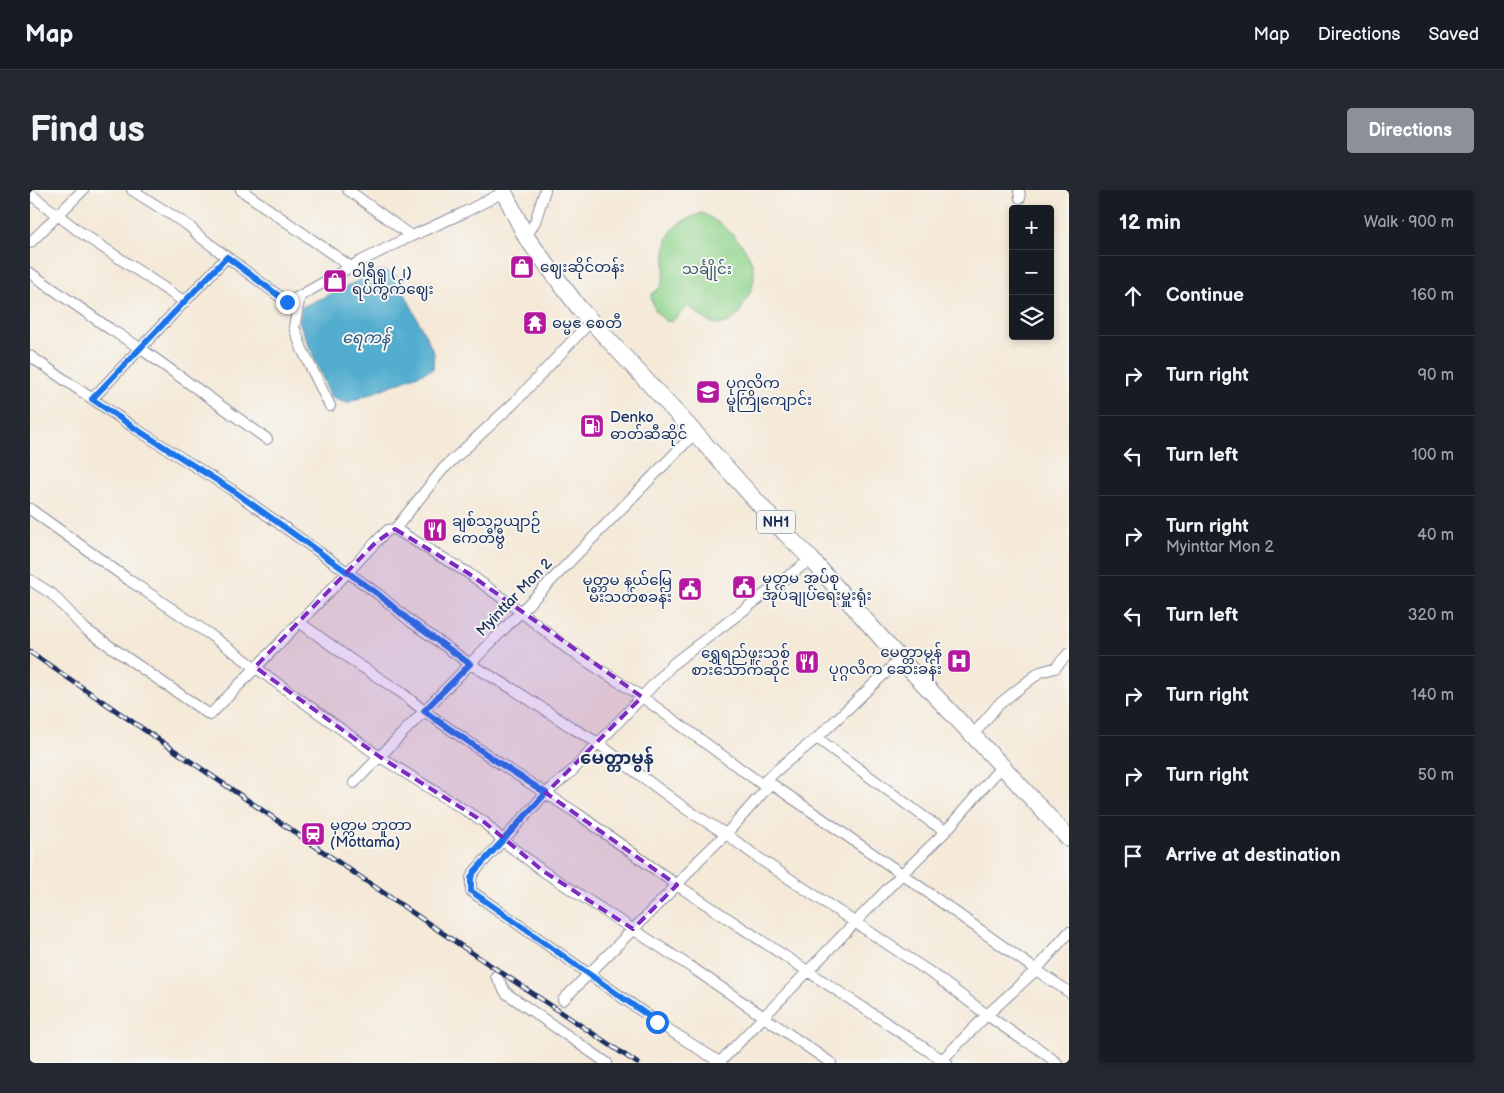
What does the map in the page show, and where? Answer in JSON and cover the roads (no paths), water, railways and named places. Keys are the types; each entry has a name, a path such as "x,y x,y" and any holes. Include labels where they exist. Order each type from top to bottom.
{"highway":[{"name":"NH1","path":"503,191 526,237 579,308 696,433 900,659 1069,839"}],"street":[{"path":"30,243 83,190"},
{"path":"132,190 189,226 199,236 287,302 411,236 460,214 503,191"},
{"path":"241,190 351,267"},
{"path":"348,190 411,236"},
{"path":"526,237 535,222 545,190"},
{"path":"30,194 80,232 185,302"},
{"path":"92,399 227,257"},
{"path":"30,273 140,348 267,439"},
{"path":"300,296 294,327 302,349 330,406"},
{"path":"395,529 443,469 515,402 591,321"},
{"path":"30,356 136,429 232,490 378,594 410,621 470,664 513,689 562,722 598,742 686,809 937,977 986,1015 1035,1046 1057,1063"},
{"name":"Myinttar Mon 2","path":"354,783 696,433"},
{"path":"30,509 380,757 484,822 503,841 543,871 633,929 831,1063"},
{"path":"30,580 52,594 85,629 210,715 376,542 388,530 395,529 468,573 568,648 766,784 902,874 1069,992"},
{"path":"811,559 674,663 570,772 546,793 474,872 471,878 471,891 657,1022 720,1063 902,874 946,831 1002,766"},
{"path":"299,622 502,765 578,814 677,884 943,1062 986,1015 1036,970 1069,932"},
{"path":"973,735 998,705 1040,672 1055,668 1069,653"},
{"path":"563,1000 726,834 784,764 817,738 900,659"},
{"path":"817,738 946,831"},
{"path":"496,976 506,993 607,1063"}],"water":[{"name":"ရေကန်","path":"381,270 396,275 434,353 433,369 347,403 331,398 299,322 302,307"}],"railway":[{"path":"30,652 637,1063"}],"place":[{"name":"ဈေးဆိုင်တန်း","path":"522,267"},
{"name":"ဝါရီရူ (၂) ရပ်ကွက်ဈေး","path":"335,281"},
{"name":"ဓမ္မဧ စေတီ","path":"535,323"},
{"name":"ပုဂ္ဂလိက မူကြိုကျောင်း","path":"708,392"},
{"name":"Denko ဓာတ်ဆီဆိုင်","path":"592,426"},
{"name":"ချစ်သူဥယျာဉ် ကေတီဗွီ","path":"435,530"},
{"name":"မုတ္တမ အုပ်စု အုပ်ချုပ်ရေးမှူးရုံး","path":"744,587"},
{"name":"မုတ္တမ နယ်မြေ မီးသတ်စခန်း","path":"690,589"},
{"name":"မေတ္တာမွန် ပုဂ္ဂလိက ဆေးခန်း","path":"959,661"},
{"name":"ရွှေရည်ဖူးသစ် စားသောက်ဆိုင်","path":"807,662"},
{"name":"မုတ္တမ ဘူတာ (Mottama)","path":"313,834"}],"district":[{"name":"မေတ္တာမွန်","path":"617,758"}],"park label":[{"name":"သင်္ချိုင်း","path":"707,269"}]}
